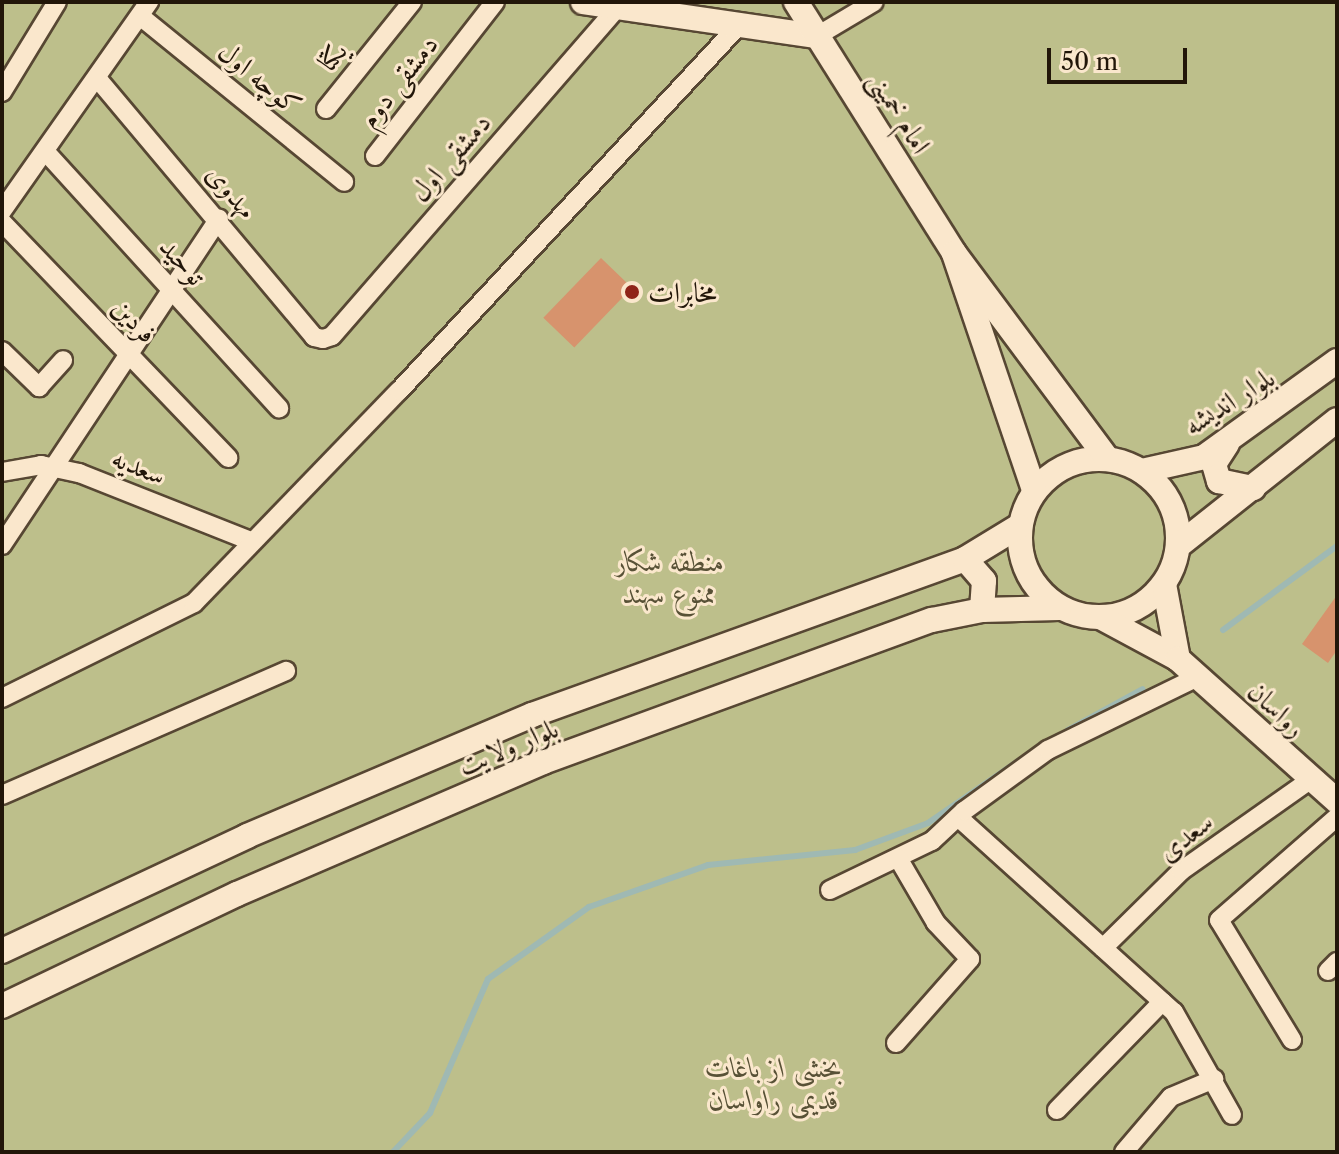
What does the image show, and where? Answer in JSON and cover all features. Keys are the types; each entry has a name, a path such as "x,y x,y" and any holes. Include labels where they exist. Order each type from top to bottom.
{"main road":[{"path":"583,2 817,36"},
{"name":"امام خمینی","path":"796,2 954,253"},
{"path":"954,253 1107,458"},
{"path":"954,253 1034,490"},
{"name":"بلوار اندیشه","path":"1142,471 1204,457 1227,444 1337,361"},
{"path":"1178,546 1337,420"},
{"path":"1227,444 1214,464 1219,481 1253,488"},
{"path":"1164,584 1126,613 1102,618 1059,608 1026,573 1019,526 1034,490 1054,471 1080,460 1107,458 1142,471 1170,504 1178,546 1164,584 1178,659"},
{"name":"بلوار ولایت","path":"2,951 247,836 532,715 965,559 1019,526"},
{"path":"965,559 984,581 982,610"},
{"name":"بلوار ولایت","path":"2,1006 237,894 543,762 932,620 982,610 1059,608"},
{"name":"رواسان","path":"1102,618 1178,659 1337,801"}],"street":[{"path":"2,92 57,2"},
{"name":"یکتا","path":"326,109 412,2"},
{"name":"دمشقی دوم","path":"375,156 495,2"},
{"path":"817,36 874,2"},
{"name":"دمشقی اول","path":"323,339 332,336 617,8"},
{"path":"2,211 144,9"},
{"name":"کوچه اول","path":"144,9 344,182"},
{"path":"2,698 62,673 194,603 399,391 738,26"},
{"name":"مهدوی","path":"97,78 219,219 314,337 323,339"},
{"name":"توحید","path":"45,151 279,408"},
{"path":"2,545 219,219"},
{"name":"فردین","path":"2,222 228,458"},
{"path":"2,351 39,387 63,360"},
{"name":"سعدیه","path":"2,472 53,468 79,473 251,541"},
{"path":"2,795 286,671"},
{"path":"830,890 932,841 958,817 1048,750 1198,677"},
{"name":"سعدی","path":"1103,948 1181,871 1310,780"},
{"path":"958,817 1162,1002 1190,1035 1232,1115"},
{"path":"1292,1040 1219,920 1337,817"},
{"path":"896,1043 970,959 936,923 898,858"},
{"path":"1057,1110 1162,1002"},
{"path":"1124,1152 1171,1097 1214,1079"}],"green space":[{"name":"منطقه شکار ممنوع سهند","path":"2,2 1337,2 1337,1152 2,1152"}],"building":[{"path":"601,258 632,288 574,348 543,318"},
{"path":"1337,595 1337,650 1328,663 1302,644"}],"waterway":[{"path":"1223,630 1337,546"},
{"path":"1068,730 1143,689"},
{"path":"393,1152 430,1113 488,979 589,907 708,865 855,850 928,823 1021,759"}],"place":[{"name":"مخابرات","path":"632,292"}],"park label":[{"name":"بخشی از باغات قدیمی راواسان","path":"774,1083"}]}
